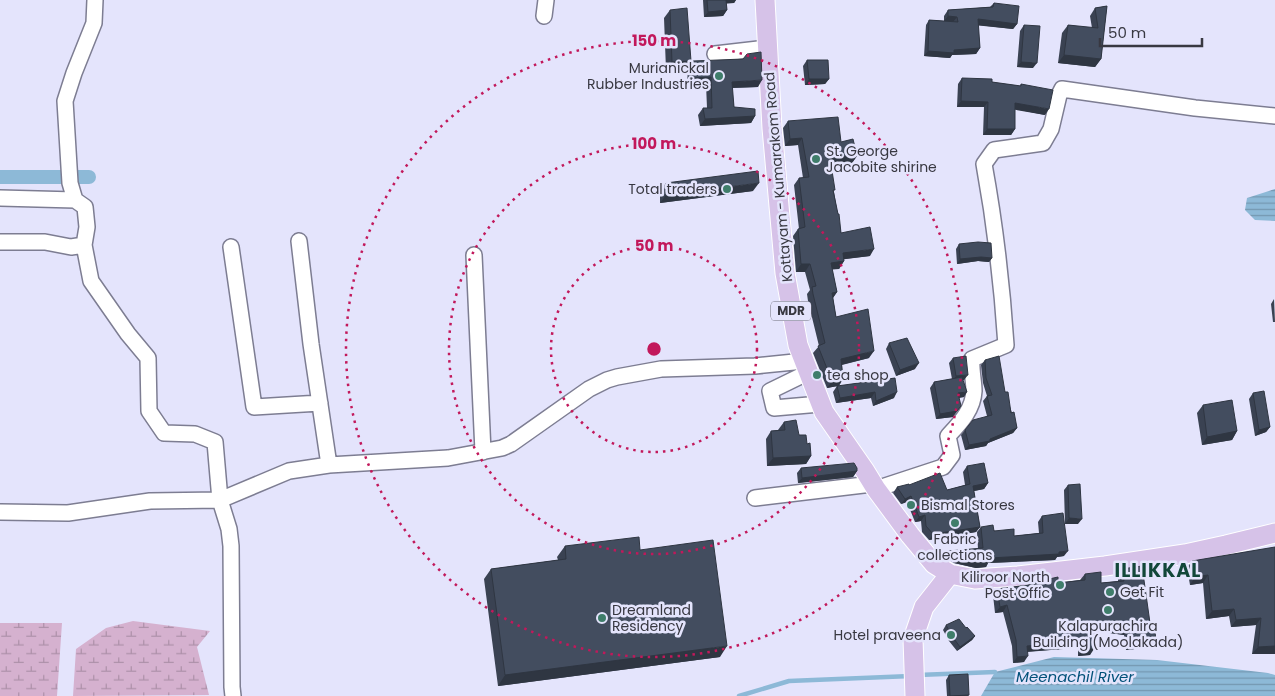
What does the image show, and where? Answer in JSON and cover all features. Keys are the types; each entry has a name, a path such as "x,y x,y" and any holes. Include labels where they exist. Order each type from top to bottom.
{"main road":[{"name":"Kottayam - Kumarakom Road","path":"765,0 773,137 785,273 798,345 824,412 874,486 934,564 950,574 974,579 1018,576 1185,554 1275,533"},
{"path":"914,683 913,639 924,607 950,574"}],"street":[{"path":"95,0 94,23 65,101 69,178 76,200 85,207 87,227 84,245 91,281 128,334 148,358 149,411 164,433 195,434 215,442 220,500 229,529 231,546 233,696"},
{"path":"544,16 546,0"},
{"path":"715,54 767,48"},
{"path":"755,498 874,486 943,467 952,455 948,436 969,410 974,393 972,359 1006,345 1003,292 984,164 994,150 1043,143 1051,129 1062,89 1195,108 1275,116"},
{"path":"0,198 76,200"},
{"path":"298,241 329,465"},
{"path":"0,242 46,242 71,247 84,245"},
{"path":"231,247 254,407 320,403"},
{"path":"474,256 483,452"},
{"path":"806,366 770,391 774,408 820,404"},
{"path":"0,512 68,513 150,501 220,500 289,471 329,465 448,458 502,448 511,444 590,389 617,377 661,369 806,366"}],"green space":[{"path":"133,621 210,631 197,647 209,695 73,696 76,649 106,628"},
{"path":"0,623 62,623 57,696 0,696"}],"water":[{"path":"1275,189 1275,221 1255,220 1245,210 1247,198"},
{"name":"Meenachil River","path":"1054,657 1157,660 1268,673 1275,675 1275,696 981,696 995,672"}],"building":[{"path":"707,0 726,0 727,10 708,12"},
{"path":"994,3 1019,6 1017,24 978,19 980,48 954,50 954,53 928,51 929,20 958,22 957,17 948,16 948,10 993,7"},
{"path":"1107,6 1101,59 1064,55 1068,25 1098,28 1095,8"},
{"path":"687,8 691,61 672,62 670,10"},
{"path":"1024,25 1040,26 1037,63 1021,62"},
{"path":"761,52 762,80 732,82 734,107 755,109 755,116 705,119 703,108 712,108 711,77 692,78 693,61 743,59 747,54"},
{"path":"807,60 828,60 829,79 809,79"},
{"path":"962,78 992,79 992,82 1021,86 1021,84 1053,90 1049,109 1015,103 1015,129 987,129 988,102 961,101"},
{"path":"838,117 841,142 853,139 857,156 830,158 835,190 833,190 839,214 841,233 870,227 874,249 843,253 844,261 831,263 837,292 832,293 836,317 868,309 874,351 841,359 843,379 832,381 818,346 825,343 813,294 812,287 816,286 810,264 801,264 798,229 805,227 799,178 809,177 802,138 790,139 788,121"},
{"path":"758,171 759,183 666,195 666,183"},
{"path":"991,243 992,258 960,259 959,244"},
{"path":"907,338 919,363 900,370 889,343"},
{"path":"966,356 968,375 956,376 953,358"},
{"path":"999,356 1005,392 1008,392 1011,413 1014,412 1017,428 990,439 990,441 969,445 965,430 973,420 992,415 987,396 992,395 986,378 985,360"},
{"path":"962,377 967,392 958,393 961,406 957,411 940,414 934,382"},
{"path":"895,378 897,392 876,401 875,392 840,398 837,386"},
{"path":"1264,391 1270,427 1259,430 1253,393"},
{"path":"1232,400 1237,431 1207,437 1203,405"},
{"path":"796,420 799,435 806,435 807,444 810,443 811,456 773,458 771,431 785,430 784,422"},
{"path":"854,463 857,471 802,478 801,468"},
{"path":"984,463 988,483 973,486 980,527 933,534 926,526 925,515 919,517 911,496 905,499 897,487 909,485 940,473 947,490 970,484 967,466"},
{"path":"1080,484 1082,519 1069,518 1068,485"},
{"path":"1063,513 1068,551 1059,552 1059,554 990,558 989,561 980,562 958,558 948,551 983,548 981,527 993,525 994,531 1014,529 1014,536 1043,533 1042,516"},
{"name":"Dreamland Residency","path":"639,537 640,550 713,540 727,646 505,675 491,569 566,559 565,546"},
{"path":"1275,547 1275,646 1258,647 1261,618 1236,620 1234,609 1212,611 1208,575 1195,577 1192,561"},
{"path":"1142,566 1150,623 1154,622 1156,641 1130,644 1128,628 1095,624 1094,649 1083,649 1082,643 1067,642 1027,646 1028,656 1017,657 1016,640 1007,605 1000,607 997,589 1036,584 1036,582 1058,577 1058,583 1085,580 1085,574 1101,572 1101,583 1124,581 1122,569"},
{"path":"959,619 975,636 960,647 946,625"},
{"path":"968,674 969,695 950,696 949,675"}],"waterway":[{"path":"0,177 62,177"},
{"path":"75,177 89,177"},
{"path":"918,675 995,672"},
{"path":"739,696 789,681 911,676"}],"place":[{"name":"Murianickal Rubber Industries","path":"719,76"},
{"name":"St. George Jacobite shirine","path":"816,159"},
{"name":"Total traders","path":"727,189"},
{"name":"tea shop","path":"817,375"},
{"name":"Bismal Stores","path":"911,505"},
{"name":"Fabric collections","path":"955,523"},
{"name":"Kiliroor North Post Offic","path":"1060,585"},
{"name":"Get Fit","path":"1110,592"},
{"name":"Kalapurachira Building (Moolakada)","path":"1108,610"},
{"name":"Dreamland Residency","path":"602,618"},
{"name":"Hotel praveena","path":"951,635"}],"district":[{"name":"ILLIKKAL","path":"1158,570"}]}
